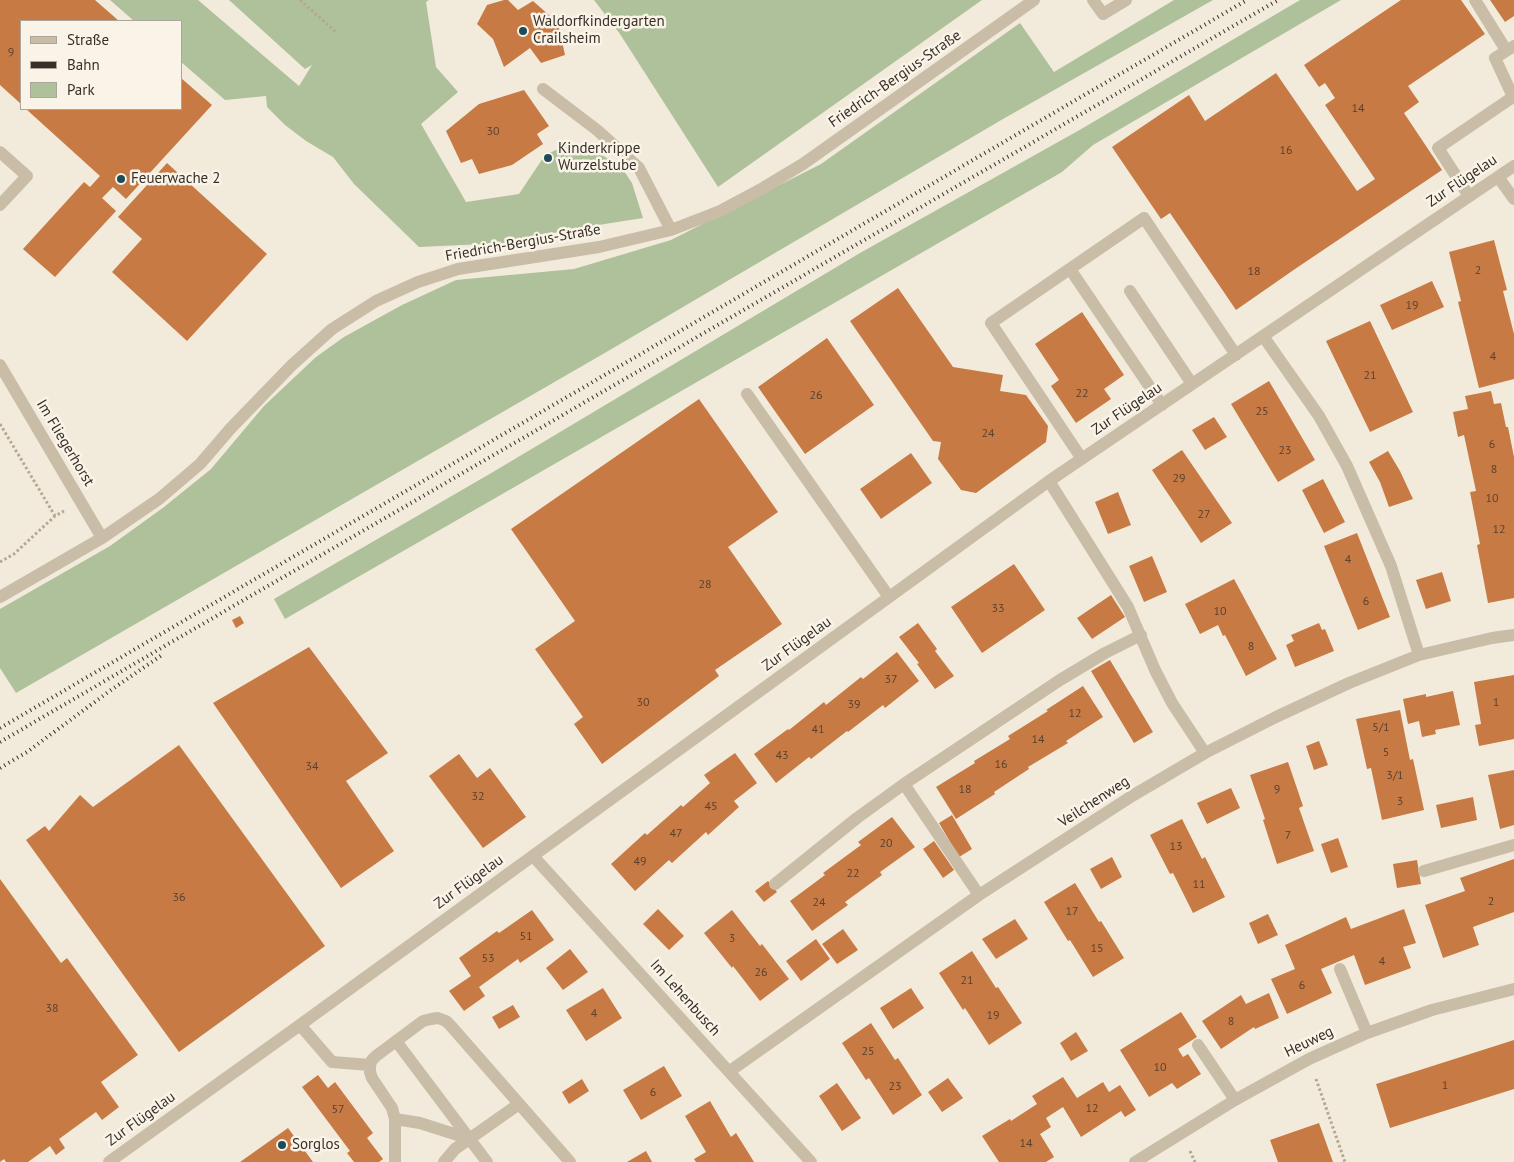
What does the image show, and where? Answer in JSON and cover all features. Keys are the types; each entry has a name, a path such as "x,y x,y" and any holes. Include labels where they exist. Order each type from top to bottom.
{"street":[{"name":"Friedrich-Bergius-Straße","path":"0,597 102,538 159,499 200,464 231,428 292,365 332,329 376,300 418,282 458,269 599,247 671,230 720,211 803,164 1034,0"},
{"path":"1093,0 1103,14 1126,0"},
{"path":"1469,196 1438,148 1514,97 1494,58 1510,48 1475,0"},
{"path":"543,89 598,130 639,168 671,230"},
{"path":"0,152 27,176 0,205"},
{"name":"Zur Flügelau","path":"109,1162 300,1026 1049,481 1514,166"},
{"path":"1498,177 1514,199"},
{"path":"1082,459 991,323 1144,218 1236,355"},
{"path":"1070,270 1162,405"},
{"path":"1130,291 1192,384"},
{"path":"1263,336 1319,416 1347,466 1391,566 1420,655"},
{"name":"Im Fliegerhorst","path":"0,365 102,538"},
{"path":"747,394 889,597"},
{"path":"1049,481 1128,607 1172,703 1205,753"},
{"path":"775,884 857,818 904,784 1060,680 1105,653 1141,635"},
{"name":"Veilchenweg","path":"730,1071 979,895 1132,796 1205,753 1349,683 1420,655 1492,638 1514,635"},
{"path":"904,784 979,895"},
{"path":"1424,871 1514,845"},
{"name":"Im Lehenbusch","path":"534,856 811,1162"},
{"path":"1340,969 1367,1033"},
{"name":"Heuweg","path":"1136,1162 1235,1100 1309,1059 1367,1033 1432,1010 1514,989"},
{"path":"395,1162 395,1119 392,1108 372,1078 370,1066 376,1056 396,1041 423,1022 438,1018 446,1020 570,1162"},
{"path":"300,1026 332,1062 370,1066"},
{"path":"396,1041 487,1162"},
{"path":"1198,1045 1235,1100"},
{"path":"444,1162 455,1149 519,1104"},
{"path":"395,1119 420,1123 470,1139"}],"path":[{"path":"300,0 337,34"},
{"path":"0,424 55,516"},
{"path":"0,562 14,554 55,516 81,502"},
{"path":"1309,1059 1345,1162"}],"green space":[{"path":"110,0 198,0 299,86 312,65 305,69 229,0 429,0 426,2 436,67 458,92 421,124 466,202 519,194 545,155 569,144 593,149 622,168 632,183 643,218 573,229 506,243 419,247 354,184 333,157 306,141 285,125 267,107 266,96 225,100 182,63 182,20 133,20"},
{"path":"594,0 982,0 718,187 620,34"},
{"path":"1174,0 1213,0 1003,119 603,354 16,693 0,668 0,609 110,546 164,507 211,469 264,406 316,357 344,337 402,305 456,280 574,269 671,240 821,164 1020,23 1054,72"},
{"path":"1300,0 1341,0 1093,145 1062,172 285,619 274,599 493,472 860,253 1083,128"}],"building":[{"path":"0,0 95,0 118,20 20,20 20,103 0,85"},
{"name":"Waldorfkindergarten Crailsheim","path":"508,0 518,10 533,1 558,23 565,55 541,63 530,48 504,67 493,39 477,24 487,5"},
{"path":"1401,0 1461,0 1485,34 1408,86 1419,102 1404,113 1442,170 1236,310 1170,213 1161,219 1112,147 1189,95 1205,121 1276,73 1357,191 1375,179 1325,105 1335,98 1325,83 1319,87 1304,65"},
{"path":"1490,0 1514,0 1514,16 1505,22"},
{"name":"Feuerwache 2","path":"182,79 212,105 126,199 113,187 102,198 116,211 55,277 23,249 84,182 90,187 100,176 27,110 182,110"},
{"path":"524,90 549,126 537,134 543,144 512,165 479,174 472,159 461,163 446,131 479,104"},
{"path":"167,163 267,254 187,341 112,272 142,239 118,217"},
{"path":"1494,240 1507,290 1503,291 1514,334 1514,379 1479,388 1458,302 1461,301 1449,252"},
{"path":"1432,281 1444,307 1392,330 1380,305"},
{"path":"898,288 953,367 1003,375 1000,391 1026,395 1048,426 1046,442 976,493 961,490 938,459 941,442 933,441 850,321"},
{"path":"1082,312 1124,375 1104,389 1111,399 1076,423 1051,386 1059,380 1035,344"},
{"path":"1370,321 1413,412 1370,432 1326,341"},
{"path":"827,338 874,405 805,454 758,387"},
{"path":"1269,381 1315,460 1278,482 1231,404"},
{"path":"1491,391 1494,404 1501,403 1514,457 1514,598 1488,603 1477,545 1480,544 1470,492 1476,491 1464,435 1458,437 1453,412 1468,409 1465,396"},
{"path":"699,399 778,512 728,547 782,624 715,670 719,676 602,764 574,724 583,717 535,649 575,621 511,529"},
{"path":"1214,417 1227,437 1205,450 1192,430"},
{"path":"1182,450 1232,523 1201,543 1152,470"},
{"path":"1388,451 1413,499 1389,507 1380,482 1369,462"},
{"path":"911,453 932,483 881,519 860,489"},
{"path":"1323,479 1345,522 1324,533 1302,490"},
{"path":"1118,492 1131,525 1108,534 1095,502"},
{"path":"1357,533 1390,617 1358,630 1324,546"},
{"path":"1152,556 1167,592 1144,602 1129,566"},
{"path":"1014,564 1045,610 982,653 951,607"},
{"path":"1442,572 1451,601 1426,609 1416,580"},
{"path":"1234,579 1277,659 1246,676 1218,625 1200,634 1185,604"},
{"path":"1111,595 1125,617 1092,639 1077,618"},
{"path":"240,616 244,623 236,628 232,620"},
{"path":"918,623 937,649 935,651 954,676 935,689 917,664 919,663 899,637"},
{"path":"1319,623 1322,630 1325,629 1334,651 1295,667 1286,645 1294,641 1291,635"},
{"path":"309,647 388,753 346,781 394,851 341,888 213,703"},
{"path":"897,652 919,681 885,708 883,705 811,759 809,757 776,783 754,754 789,730 824,702 826,705 861,677 863,679"},
{"path":"1110,660 1153,732 1134,743 1091,671"},
{"path":"1514,675 1514,739 1479,746 1475,725 1481,724 1474,682"},
{"path":"1083,686 1103,717 1066,741 1068,743 1028,767 1029,769 994,792 995,794 956,819 936,787 1010,739 1008,736"},
{"path":"1453,691 1460,725 1435,730 1436,734 1422,737 1419,721 1408,724 1403,699 1426,694 1426,697"},
{"path":"1400,710 1410,760 1413,759 1424,810 1382,820 1371,768 1367,769 1356,719"},
{"path":"1319,741 1328,765 1314,770 1306,746"},
{"path":"179,745 325,946 179,1052 26,840 45,826 49,831 80,795 93,807"},
{"path":"735,753 757,783 734,801 739,807 708,835 706,832 672,863 669,860 635,891 611,864 645,833 647,835 710,783 704,775"},
{"path":"459,754 477,778 490,768 526,817 483,848 429,776"},
{"path":"1288,762 1303,806 1299,808 1314,851 1277,864 1263,820 1265,819 1250,775"},
{"path":"1514,770 1514,825 1500,829 1488,775"},
{"path":"1231,788 1240,808 1207,824 1197,803"},
{"path":"1473,797 1477,820 1441,828 1436,805"},
{"path":"952,815 972,849 959,857 939,823"},
{"path":"892,817 915,847 880,872 882,875 845,902 848,905 812,931 790,901 825,875 823,873 861,845 858,842"},
{"path":"1182,819 1202,859 1205,857 1225,897 1193,913 1173,873 1170,874 1150,835"},
{"path":"1338,838 1348,867 1331,873 1321,844"},
{"path":"934,841 954,870 943,878 923,849"},
{"path":"1112,857 1122,877 1101,889 1090,869"},
{"path":"1514,859 1514,912 1473,927 1479,945 1443,958 1425,905 1465,891 1460,878"},
{"path":"1417,860 1421,884 1397,888 1393,864"},
{"path":"0,879 61,963 67,958 138,1055 101,1082 119,1107 102,1120 96,1112 59,1139 65,1148 56,1155 50,1146 28,1162 6,1162 4,1159 0,1162"},
{"path":"768,881 777,892 764,902 755,891"},
{"path":"1075,883 1124,958 1093,977 1044,902"},
{"path":"658,909 684,936 669,950 643,924"},
{"path":"1404,909 1416,943 1403,947 1411,968 1365,985 1354,955 1321,969 1332,993 1287,1014 1271,979 1295,969 1285,945 1346,917 1351,929"},
{"path":"532,910 554,940 520,963 518,959 479,987 485,996 464,1011 449,991 471,976 459,958 497,931 499,933"},
{"path":"732,910 789,979 760,1001 704,933"},
{"path":"1268,914 1278,935 1258,944 1249,923"},
{"path":"1015,919 1028,939 996,959 982,939"},
{"path":"843,929 858,950 837,964 822,944"},
{"path":"816,939 830,959 801,981 786,961"},
{"path":"570,949 588,972 563,990 546,968"},
{"path":"972,951 1022,1023 989,1045 939,973"},
{"path":"603,988 622,1018 586,1041 566,1010"},
{"path":"911,988 924,1008 893,1029 880,1008"},
{"path":"1269,993 1279,1018 1255,1029 1254,1027 1221,1049 1202,1021 1241,995 1246,1004"},
{"path":"513,1005 520,1017 499,1029 492,1017"},
{"path":"1181,1012 1197,1037 1178,1049 1183,1057 1188,1054 1201,1074 1177,1089 1172,1083 1149,1097 1120,1050"},
{"path":"871,1023 895,1060 898,1058 922,1095 893,1115 869,1078 866,1080 842,1043"},
{"path":"1076,1032 1088,1051 1071,1061 1060,1043"},
{"path":"1514,1040 1514,1089 1390,1128 1376,1084"},
{"path":"664,1066 682,1096 641,1120 623,1090"},
{"path":"318,1075 328,1088 335,1082 373,1133 367,1138 383,1159 379,1162 354,1162 347,1153 350,1151 302,1087"},
{"path":"1063,1077 1077,1098 1103,1082 1109,1092 1120,1085 1136,1110 1125,1117 1121,1111 1081,1137 1063,1107 1046,1118 1051,1127 1040,1134 1054,1157 1046,1162 999,1162 982,1136 1010,1119 1011,1121 1037,1104 1032,1096"},
{"path":"948,1078 963,1098 942,1112 928,1092"},
{"path":"582,1079 589,1091 569,1104 562,1092"},
{"path":"837,1083 861,1118 842,1131 819,1096"},
{"path":"710,1101 731,1137 736,1133 754,1162 696,1162 694,1159 706,1152 685,1116"},
{"path":"1319,1123 1333,1162 1278,1162 1270,1140"},
{"name":"Sorglos","path":"288,1128 313,1162 240,1162"},
{"path":"646,1151 652,1162 627,1162"}],"railway":[{"path":"0,728 1247,0"},
{"path":"0,742 1278,0"},
{"path":"0,768 27,752 162,655"}],"place":[{"name":"Waldorfkindergarten Crailsheim","path":"523,31"},
{"name":"Kinderkrippe Wurzelstube","path":"548,158"},
{"name":"Feuerwache 2","path":"121,179"},
{"name":"Sorglos","path":"282,1145"}]}
